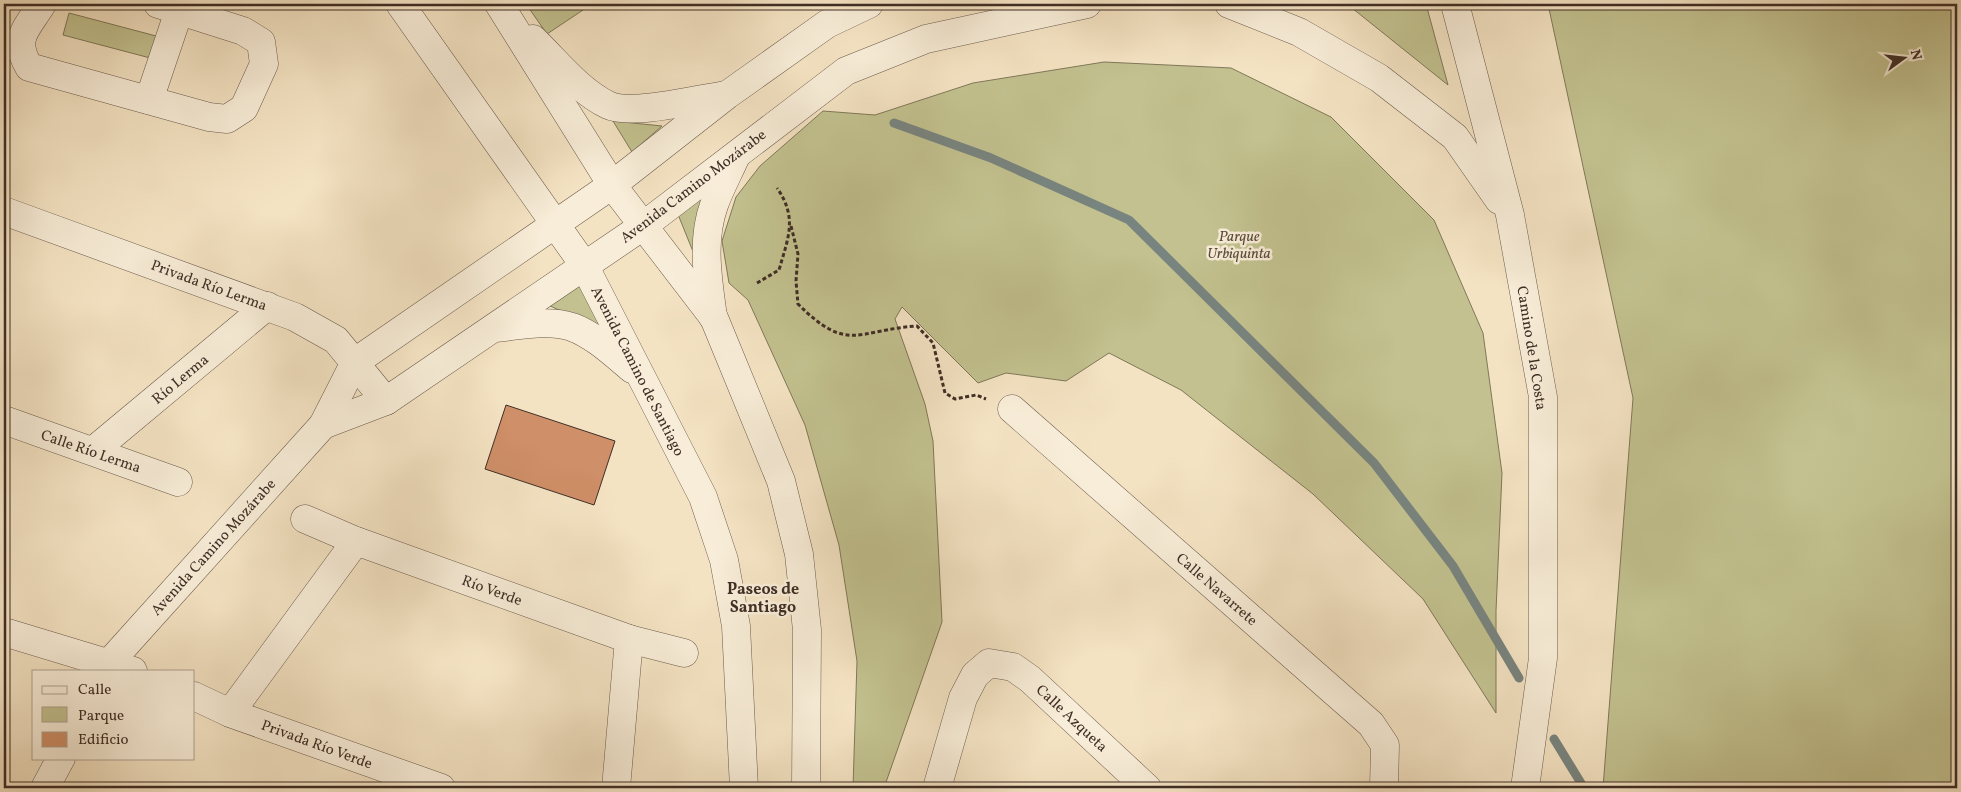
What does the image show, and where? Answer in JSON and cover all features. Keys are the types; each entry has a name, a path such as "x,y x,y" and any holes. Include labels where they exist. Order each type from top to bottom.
{"street":[{"path":"42,4 21,38 20,52 29,67 149,100 227,119 244,108 264,64 261,42 243,31 175,6 149,100"},
{"name":"Avenida Camino de Santiago","path":"400,4 584,265 702,497 724,560 736,626 744,788"},
{"name":"Avenida Camino Mozárabe","path":"115,668 323,425 355,362 612,185 727,95 827,24 869,4"},
{"name":"Avenida Camino Mozárabe","path":"323,425 386,401 643,226 846,72 926,39 1087,4"},
{"path":"1229,4 1298,32 1379,78 1455,137 1510,215"},
{"name":"Camino de la Costa","path":"1455,4 1510,215 1543,397 1543,658 1525,788"},
{"path":"502,8 591,95 610,106 629,110 727,95"},
{"path":"502,8 612,185 714,318"},
{"path":"737,154 714,207 708,231 706,262 714,318 781,481 799,554 807,630 806,788"},
{"name":"Privada Río Lerma","path":"4,210 294,317 336,340 386,401"},
{"name":"Río Lerma","path":"92,452 267,306"},
{"path":"493,328 548,323 572,327 591,337 639,374"},
{"name":"Calle Navarrete","path":"1012,409 1371,724 1385,745 1384,788"},
{"name":"Calle Río Lerma","path":"4,420 178,482"},
{"name":"Río Verde","path":"304,519 356,541 629,639 684,653"},
{"path":"230,713 356,541"},
{"path":"4,632 115,668"},
{"path":"616,788 629,639"},
{"name":"Calle Azqueta","path":"937,788 963,698 975,674 989,663 1013,668 1030,679 1147,788"},
{"name":"Privada Río Verde","path":"195,696 230,713 441,788"},
{"path":"45,788 59,760"}],"path":[{"path":"776,188 782,197 798,254 796,281 798,304 809,315 827,330 846,337 872,334 890,328 917,326 933,343 945,393 955,399 976,395 1012,409"},
{"path":"757,283 779,270 791,226"}],"green space":[{"path":"526,4 587,4 589,6 547,34"},
{"path":"1347,4 1426,4 1448,85"},
{"path":"1548,4 1957,4 1957,788 1603,788 1633,398"},
{"path":"69,13 160,37 154,59 63,35"},
{"name":"Parque Urbiquinta","path":"1104,62 1231,68 1331,117 1434,220 1483,333 1502,473 1496,611 1496,713 1423,599 1313,494 1181,390 1109,353 1066,381 1006,373 978,383 902,307 895,319 925,404 933,441 942,622 884,788 853,788 857,661 839,545 805,425 748,300 729,283 722,241 736,197 760,166 823,111 875,115 973,83"},
{"path":"613,121 662,126 632,152"},
{"path":"702,191 694,254 677,212"},
{"path":"577,282 605,331 548,305"}],"building":[{"path":"506,405 615,441 594,505 485,469"}],"waterway":[{"path":"894,123 991,158 1129,220 1374,463 1453,566 1519,678"},
{"path":"1554,739 1584,788"}],"district":[{"name":"Paseos de Santiago","path":"763,597"}]}
